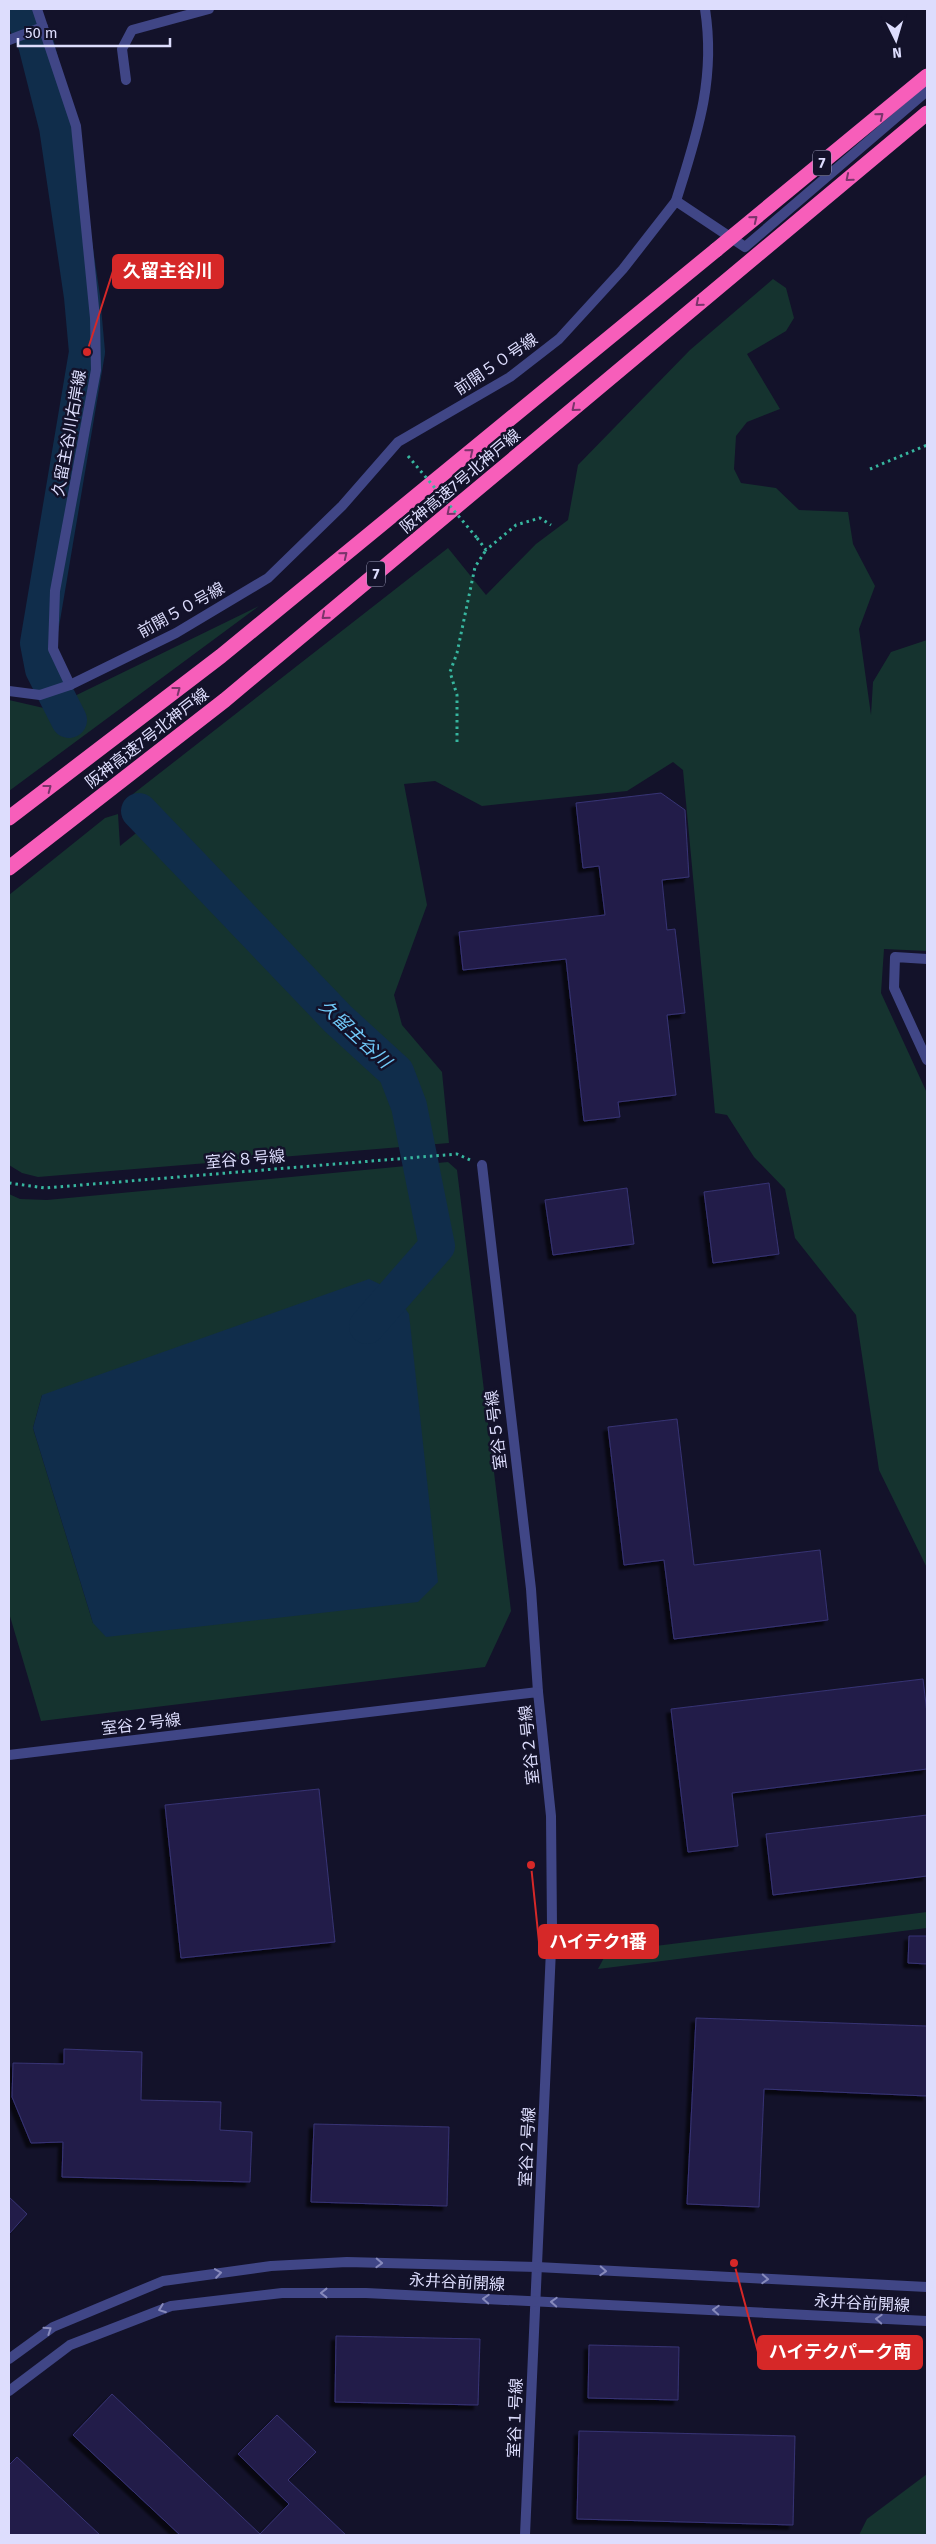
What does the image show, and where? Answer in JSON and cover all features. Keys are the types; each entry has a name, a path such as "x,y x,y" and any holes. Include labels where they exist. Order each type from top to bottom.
{"highway":[{"name":"阪神高速7号北神戸線","path":"9,818 221,656 927,76"},
{"name":"阪神高速7号北神戸線","path":"9,868 232,693 927,113"}],"street":[{"name":"久留主谷川右岸線","path":"37,9 39,29 76,126 95,318 96,370 55,591 53,649 65,687"},
{"path":"126,80 122,48 132,30 211,9"},
{"path":"705,9 710,42 703,115 676,201 745,247 927,91"},
{"path":"9,40 39,29"},
{"name":"前開５０号線","path":"9,691 40,695 65,687 176,633 268,578 342,506 398,442 510,377 559,340 622,270 676,201"},
{"path":"927,959 895,957 894,988 927,1060"},
{"name":"室谷５号線","path":"482,1165 531,1589 538,1692"},
{"name":"室谷２号線","path":"9,1755 538,1692 552,1816 552,1927 535,2301"},
{"name":"永井谷前開線","path":"9,2359 53,2327 163,2281 271,2266 347,2262 537,2267 927,2287"},
{"name":"永井谷前開線","path":"9,2391 70,2345 170,2306 282,2293 366,2293 927,2321"},
{"name":"室谷１号線","path":"526,2535 535,2301"}],"path":[{"path":"870,469 927,445"},
{"path":"408,456 478,538 486,550"},
{"path":"457,742 457,695 450,672 457,653 475,567 486,550 516,526 540,518 551,525"},
{"name":"室谷８号線","path":"9,1183 45,1188 457,1154 482,1165"}],"green space":[{"path":"773,279 786,288 794,318 786,331 747,354 780,409 747,422 736,436 734,469 741,483 776,488 799,510 848,512 853,544 875,586 859,629 871,715 873,682 891,652 927,640 927,951 884,949 881,993 927,1093 927,1568 879,1470 856,1315 795,1238 785,1189 754,1157 727,1115 715,1113 683,770 673,762 627,791 482,806 435,781 404,784 427,905 394,995 402,1025 442,1072 449,1143 38,1177 22,1173 9,1165 9,895 105,818 118,814 120,846 140,830 215,914 385,1079 394,1092 398,1111 422,1110 404,1068 133,794 448,548 486,595 536,544 568,520 578,465 690,350"},
{"path":"259,606 9,791 9,700 48,709"},
{"path":"448,1162 457,1170 511,1611 485,1667 41,1721 9,1613 9,1194 20,1199 47,1200","holes":["42,1395 93,1623 33,1428"]},
{"path":"927,1912 927,1928 598,1969 607,1952"},
{"path":"927,2474 927,2535 859,2535 867,2519"}],"water":[{"path":"369,1279 392,1290 409,1314 438,1582 418,1602 106,1637 93,1623 33,1428 42,1395"}],"building":[{"path":"661,793 685,810 689,877 662,880 667,930 675,929 685,1013 667,1015 676,1095 618,1102 620,1117 584,1121 566,959 463,970 459,932 605,915 599,866 583,868 576,803"},
{"path":"769,1183 779,1254 713,1263 704,1192"},
{"path":"627,1188 634,1244 553,1255 545,1200"},
{"path":"677,1419 694,1565 820,1550 828,1620 674,1639 664,1560 624,1565 608,1427"},
{"path":"923,1679 927,1713 927,1769 732,1793 738,1846 688,1852 671,1709"},
{"path":"319,1789 335,1942 181,1958 165,1805"},
{"path":"927,1815 927,1876 773,1895 766,1834"},
{"path":"909,1936 927,1936 927,1964 908,1963"},
{"path":"696,2018 927,2026 927,2096 764,2089 759,2207 687,2204"},
{"path":"64,2049 142,2052 141,2100 221,2102 220,2130 252,2132 250,2182 62,2177 63,2142 31,2143 12,2097 13,2063 64,2064"},
{"path":"314,2124 449,2127 447,2206 311,2202"},
{"path":"9,2197 27,2214 9,2234"},
{"path":"336,2336 480,2339 478,2405 335,2402"},
{"path":"589,2345 679,2347 678,2400 588,2398"},
{"path":"112,2394 260,2534 289,2504 238,2454 277,2415 316,2452 288,2480 346,2535 180,2535 73,2435"},
{"path":"579,2431 795,2436 793,2525 577,2519"},
{"path":"17,2457 100,2535 9,2535 9,2465"}],"waterway":[{"name":"久留主谷川","path":"20,9 36,44 57,127 82,297 87,352 38,643 43,669 69,720"},
{"name":"久留主谷川","path":"139,811 338,1019 396,1072 409,1106 437,1246 367,1326"}],"place":[{"name":"久留主谷川","path":"87,352"},
{"name":"ハイテク1番","path":"531,1865"},
{"name":"ハイテクパーク南","path":"734,2263"}]}
